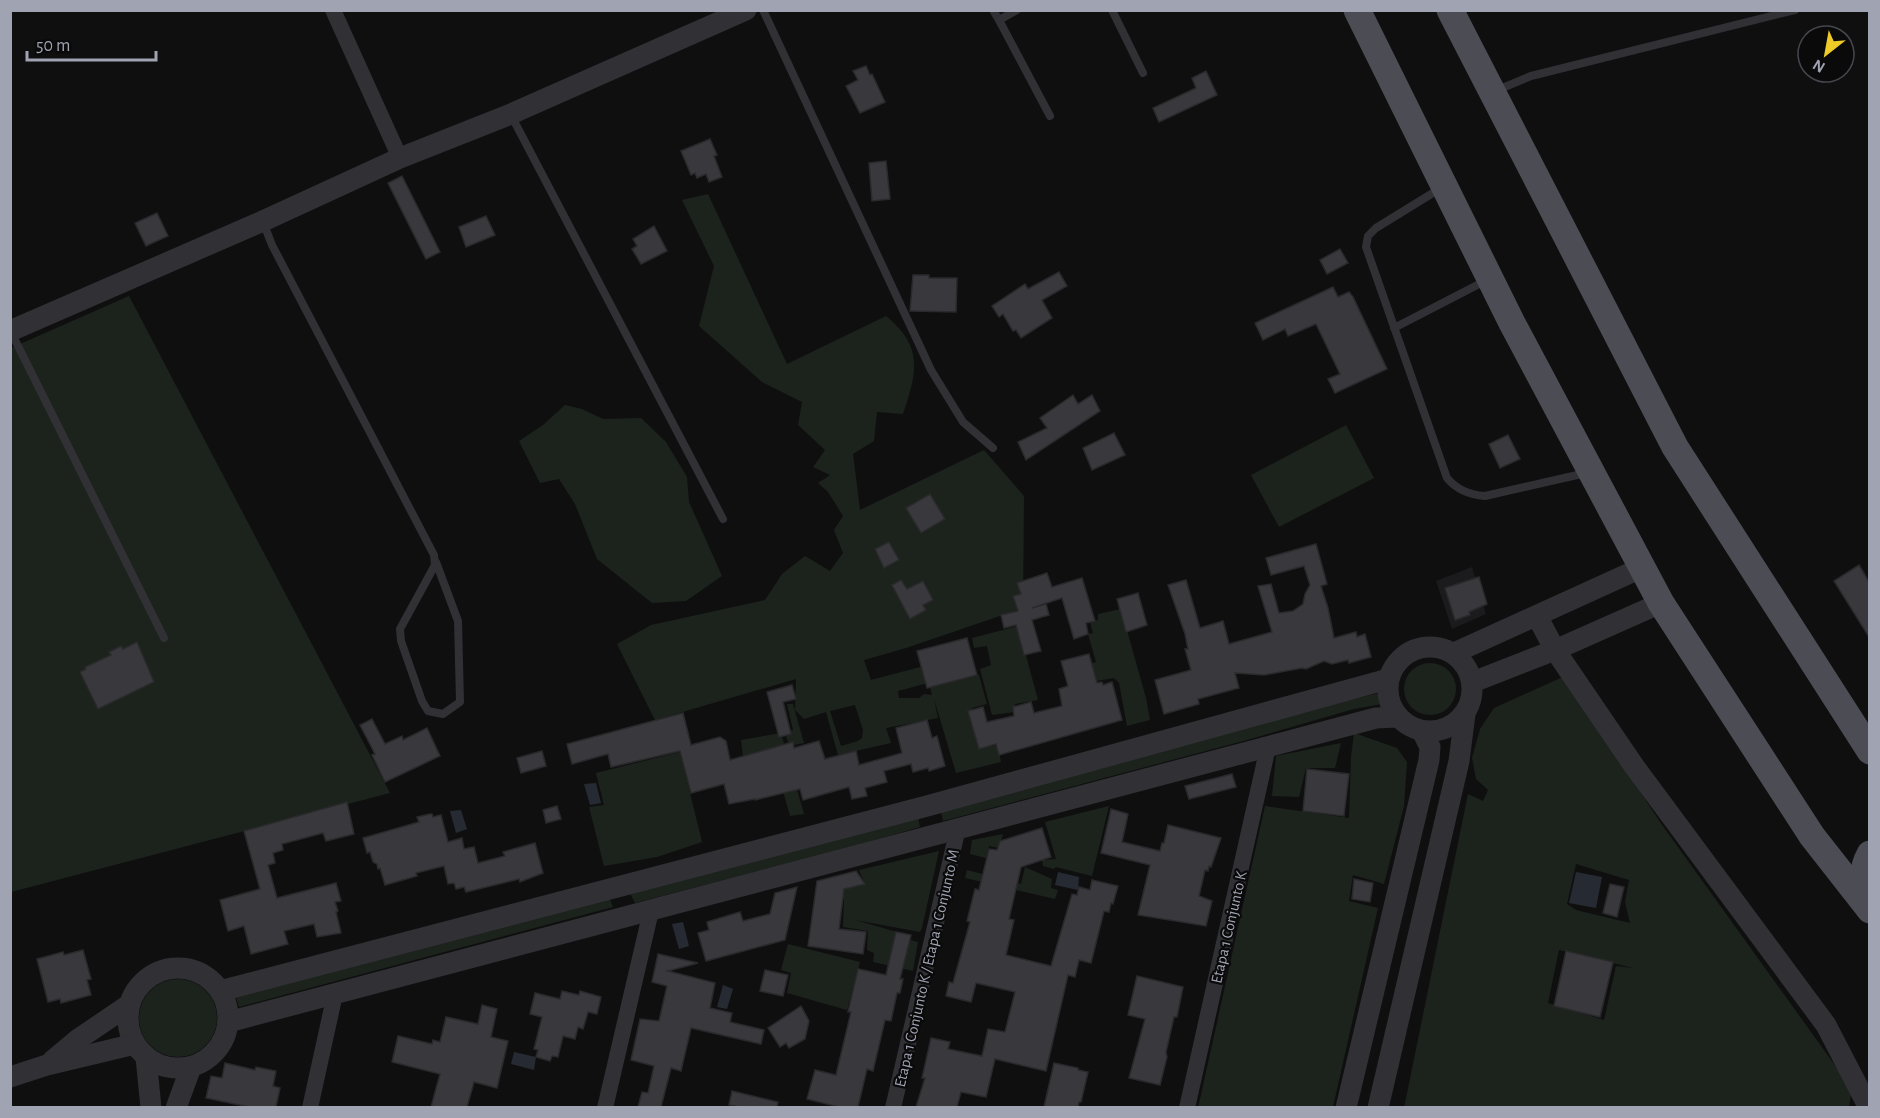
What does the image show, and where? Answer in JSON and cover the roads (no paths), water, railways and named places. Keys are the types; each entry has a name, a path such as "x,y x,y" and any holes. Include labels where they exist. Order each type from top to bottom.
{"main road":[{"path":"1358,10 1490,279 1641,568 1661,603 1812,836 1869,910"},
{"path":"1450,10 1675,447 1869,751"},
{"path":"1869,854 1864,865 1863,886 1869,905"}],"street":[{"path":"333,10 400,158"},
{"path":"11,331 263,221 400,158 511,114 746,10"},
{"path":"1454,654 1641,568"},
{"path":"1473,682 1555,650 1661,603"},
{"path":"1537,616 1555,650 1634,766 1826,1025 1869,1107"},
{"path":"1378,1107 1459,761 1465,714 1472,699 1473,682 1466,666 1454,654 1439,647 1422,647 1407,653 1395,664 1388,679 1387,693 1398,717 1409,726 1422,731 1438,731 1454,725 1465,714"},
{"path":"220,991 927,806 1388,679"},
{"path":"228,1022 1376,718 1398,717"},
{"path":"1346,1107 1429,760 1430,747 1422,731"},
{"name":"Etapa 1 Conjunto K","path":"1187,1107 1268,747"},
{"path":"927,806 934,834"},
{"name":"Etapa 1 Conjunto K / Etapa 1 Conjunto M","path":"893,1107 958,828"},
{"path":"617,887 626,918"},
{"path":"604,1107 651,911"},
{"path":"10,1077 47,1065 141,1051 160,1065 175,1068 191,1067 206,1061 225,1037 228,1022 227,1006 220,991 209,979 195,971 171,969 148,978 137,990 130,1004 128,1025 141,1051 151,1107"},
{"path":"310,1107 335,994"},
{"path":"47,1065 77,1040 130,1004"},
{"path":"176,1107 191,1067"}],"lane":[{"path":"763,10 931,370 963,422 993,448"},
{"path":"993,10 1050,116"},
{"path":"999,20 1017,10"},
{"path":"1112,10 1143,73"},
{"path":"1491,93 1531,76 1795,10"},
{"path":"511,114 723,519"},
{"path":"1444,186 1376,228 1368,236 1366,247 1447,478 1453,485 1473,495 1485,496 1591,472"},
{"path":"263,221 272,245 434,555 458,621 460,702 443,714 428,711 422,701 399,634 403,620 436,562"},
{"path":"1394,328 1490,279"},
{"path":"11,331 164,638"}]}
